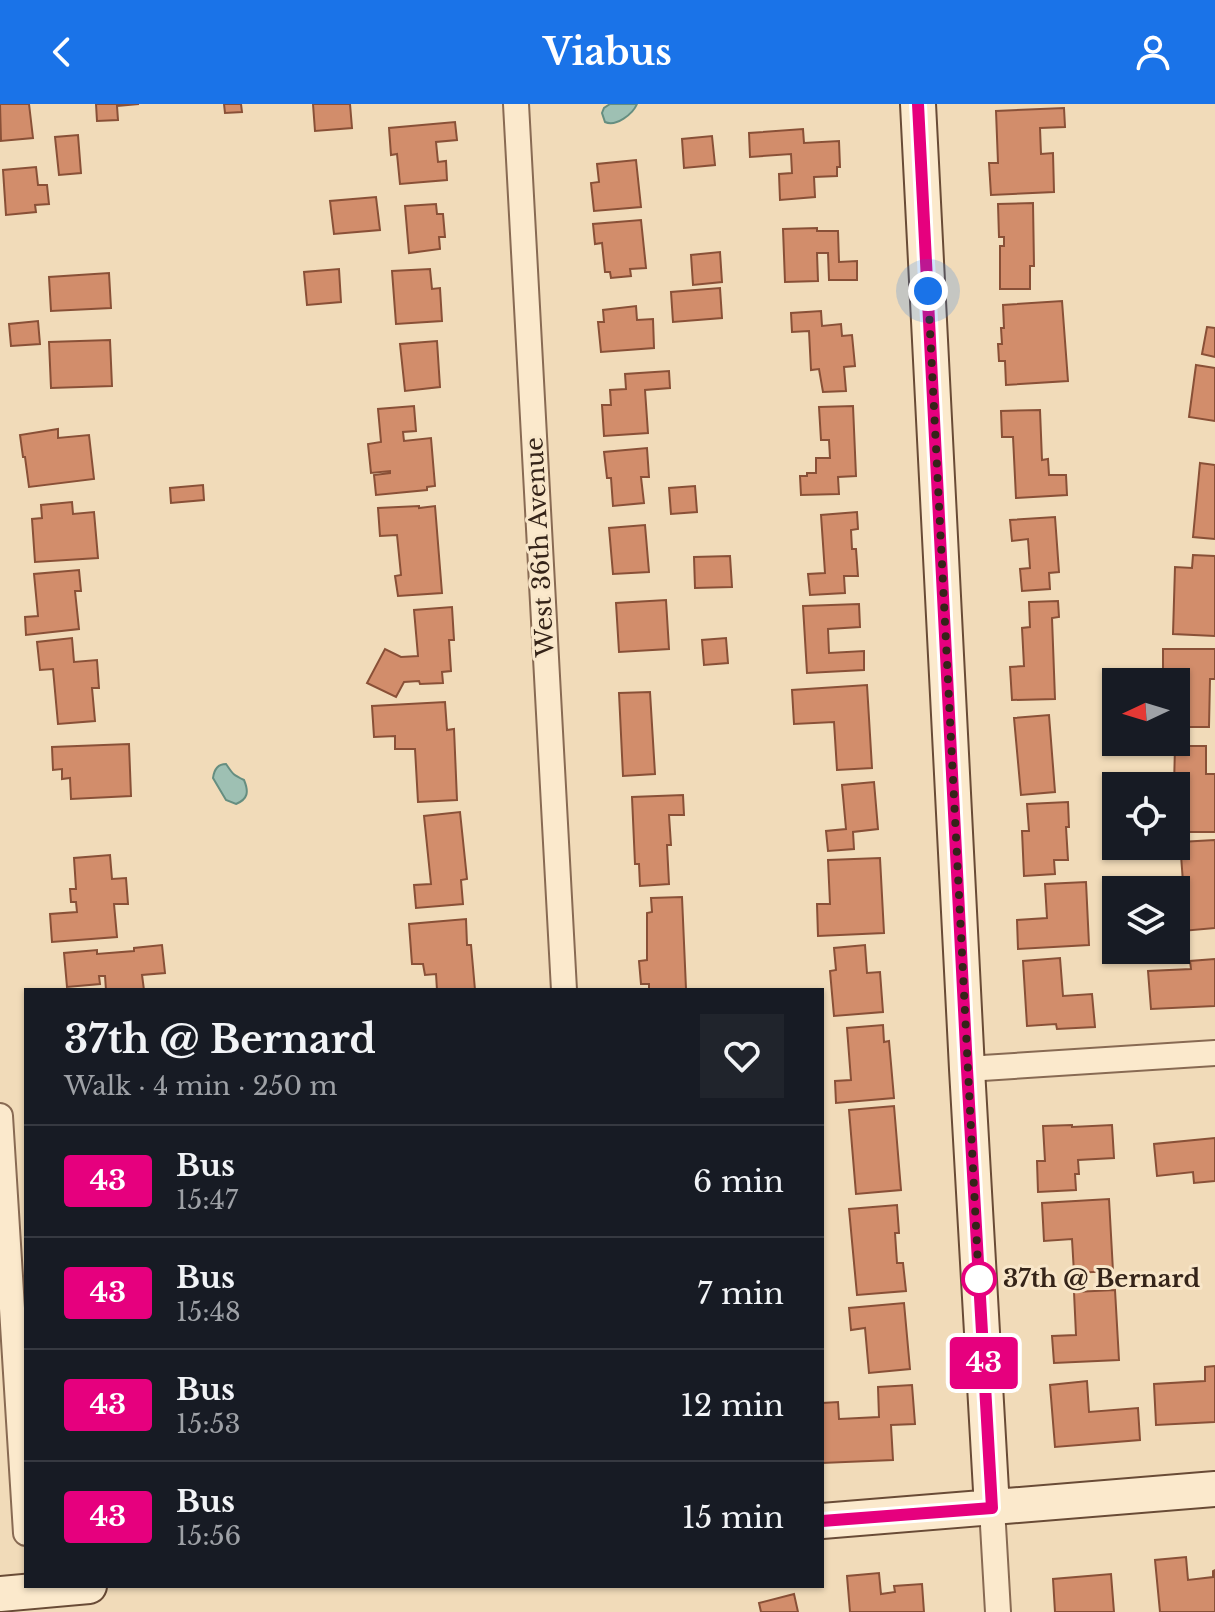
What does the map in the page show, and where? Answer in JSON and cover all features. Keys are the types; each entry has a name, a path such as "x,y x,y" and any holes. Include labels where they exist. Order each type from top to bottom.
{"street":[{"name":"West 36th Avenue","path":"516,104 564,988"},
{"path":"918,104 998,1612"},
{"path":"967,1069 1215,1053"},
{"path":"0,1116 24,1501"},
{"path":"824,1521 1215,1489"},
{"path":"20,1590 54,1588"}],"shaded area":[{"path":"610,104 637,104 624,119 609,123 605,122 602,113"},
{"path":"226,764 233,774 244,780 247,788 245,797 236,804 226,800 213,778 217,768"}],"building":[{"path":"0,104 29,104 33,138 1,141"},
{"path":"96,104 139,104 117,106 118,120 97,121"},
{"path":"224,104 241,104 242,112 225,113"},
{"path":"313,104 350,104 352,128 315,131"},
{"path":"1064,108 1065,127 1040,128 1041,154 1053,153 1054,192 991,195 989,163 998,163 996,111"},
{"path":"455,122 457,140 436,142 438,162 446,161 447,180 400,184 397,154 391,155 389,128"},
{"path":"803,129 804,143 839,141 840,167 837,167 837,176 814,177 815,197 780,200 779,174 792,173 791,154 750,157 749,133"},
{"path":"78,135 81,173 59,175 55,137"},
{"path":"712,136 715,165 684,168 682,139"},
{"path":"636,160 641,207 594,211 591,183 599,182 597,164"},
{"path":"36,167 38,185 47,185 49,204 35,205 36,212 6,215 3,170"},
{"path":"376,197 380,230 334,234 330,201"},
{"path":"1033,203 1034,266 1030,266 1030,289 1000,289 1000,246 1004,246 1004,237 999,237 998,204"},
{"path":"436,204 437,214 443,214 445,237 439,237 440,249 409,253 405,206"},
{"path":"641,220 646,268 630,269 631,276 611,278 610,272 605,272 602,243 595,244 593,224"},
{"path":"817,228 817,231 838,231 839,262 857,261 857,280 829,280 828,253 817,253 818,281 785,282 783,229"},
{"path":"720,252 722,282 693,285 691,255"},
{"path":"339,269 341,302 307,305 304,272"},
{"path":"430,269 432,289 440,288 442,321 396,324 392,271"},
{"path":"109,273 111,308 51,311 49,277"},
{"path":"720,288 722,318 673,322 671,292"},
{"path":"1062,301 1068,381 1006,385 1005,361 999,361 998,344 1002,344 1003,305"},
{"path":"636,306 637,320 653,319 654,348 601,352 598,322 604,322 603,310"},
{"path":"821,311 822,326 841,324 842,336 852,335 855,366 844,367 846,391 823,392 819,369 811,370 809,331 792,332 791,313"},
{"path":"38,321 40,344 11,346 9,324"},
{"path":"1207,327 1215,328 1215,357 1202,354"},
{"path":"110,340 112,386 51,388 49,342"},
{"path":"437,341 440,387 405,391 400,344"},
{"path":"1196,365 1215,368 1215,421 1189,417"},
{"path":"669,371 670,388 645,390 648,433 604,436 602,405 611,405 610,390 626,389 625,374"},
{"path":"414,406 416,431 403,432 404,441 431,438 435,486 427,487 427,490 376,495 374,475 390,473 371,473 368,444 381,442 378,409"},
{"path":"853,406 856,476 838,477 839,494 801,495 800,476 816,473 816,458 830,458 829,440 821,440 819,407"},
{"path":"1040,410 1042,460 1048,459 1049,475 1066,475 1067,495 1016,498 1013,437 1002,437 1001,411"},
{"path":"58,429 58,438 89,435 94,479 29,487 20,435"},
{"path":"647,448 649,477 641,477 644,503 613,506 611,478 607,478 604,452"},
{"path":"1200,463 1215,465 1215,539 1193,537"},
{"path":"203,485 204,500 171,503 170,488"},
{"path":"695,486 697,512 671,514 669,488"},
{"path":"72,502 73,514 94,512 98,558 35,562 32,519 42,518 41,505"},
{"path":"435,506 442,593 398,596 395,576 401,575 397,535 380,536 378,508"},
{"path":"857,512 858,529 851,530 858,576 844,576 845,593 810,595 808,574 825,573 821,515"},
{"path":"1055,517 1059,572 1049,573 1050,589 1022,591 1020,569 1030,568 1028,539 1012,541 1010,520"},
{"path":"645,525 649,572 613,574 609,528"},
{"path":"1193,555 1215,556 1215,636 1173,634 1175,567 1192,568"},
{"path":"730,556 732,587 695,588 694,557"},
{"path":"79,570 81,591 75,591 79,629 26,635 25,617 38,616 34,574"},
{"path":"666,600 669,649 619,652 616,603"},
{"path":"1058,601 1059,617 1052,618 1055,699 1012,700 1010,667 1024,666 1022,628 1030,627 1029,602"},
{"path":"859,604 860,627 828,629 829,653 864,651 864,670 807,673 803,606"},
{"path":"452,607 454,640 449,640 451,671 442,672 443,683 404,682 396,697 367,683 385,649 401,657 418,656 414,610"},
{"path":"72,638 74,662 97,660 99,688 92,688 95,721 58,724 53,669 40,670 37,642"},
{"path":"726,638 728,663 704,665 702,640"},
{"path":"1163,649 1215,649 1215,679 1210,679 1209,727 1190,727 1190,668 1163,668"},
{"path":"867,685 872,768 837,770 834,722 794,724 792,690"},
{"path":"650,692 655,774 623,776 619,693"},
{"path":"445,702 447,730 454,729 457,800 418,802 415,749 395,749 395,736 374,737 372,706"},
{"path":"1049,715 1055,792 1021,795 1014,718"},
{"path":"129,744 131,796 71,799 70,778 62,779 62,769 53,770 52,747"},
{"path":"1190,746 1206,746 1206,774 1215,774 1215,832 1190,832 1190,772 1174,772 1175,756 1190,756"},
{"path":"874,782 878,829 853,832 854,849 828,851 826,831 846,829 842,785"},
{"path":"683,795 684,815 669,815 669,884 640,886 639,864 635,864 632,797"},
{"path":"1068,802 1068,860 1054,860 1055,874 1024,876 1022,831 1029,831 1027,804"},
{"path":"460,812 467,879 461,880 463,904 416,908 414,885 431,884 424,816"},
{"path":"1215,840 1215,928 1190,930 1190,876 1183,876 1181,860 1190,860 1190,841"},
{"path":"110,855 112,879 126,878 128,904 114,904 117,937 52,942 50,914 77,912 76,902 71,902 70,889 76,889 74,858"},
{"path":"880,858 884,933 818,936 817,904 830,904 828,860"},
{"path":"1086,882 1089,945 1018,949 1017,920 1047,918 1045,884"},
{"path":"682,897 686,988 649,988 649,984 641,984 639,961 647,960 647,913 652,912 651,898"},
{"path":"466,919 475,988 437,988 436,974 425,975 423,964 412,964 409,924"},
{"path":"162,945 165,973 142,975 144,988 106,988 105,976 99,976 100,984 67,987 64,953 97,950 97,954 134,951 134,948"},
{"path":"865,945 867,973 880,972 883,1012 834,1016 830,971 836,970 834,948"},
{"path":"1060,958 1063,996 1092,994 1095,1027 1057,1029 1056,1024 1027,1026 1023,961"},
{"path":"1215,959 1215,1006 1151,1009 1148,971 1191,969 1190,961"},
{"path":"883,1025 884,1042 889,1041 894,1098 836,1103 835,1081 851,1080 847,1028"},
{"path":"894,1106 901,1190 856,1194 849,1110"},
{"path":"1112,1125 1114,1158 1078,1160 1076,1190 1038,1192 1037,1161 1045,1161 1043,1126"},
{"path":"1215,1138 1215,1181 1194,1183 1193,1172 1157,1176 1154,1144"},
{"path":"1109,1199 1113,1271 1074,1273 1072,1239 1044,1241 1042,1203"},
{"path":"897,1205 897,1263 903,1263 906,1291 857,1295 849,1209"},
{"path":"1115,1290 1119,1360 1054,1363 1052,1336 1076,1335 1074,1292"},
{"path":"904,1303 910,1369 869,1373 865,1328 851,1330 849,1308"},
{"path":"1215,1366 1215,1422 1156,1425 1154,1384 1205,1381 1205,1367"},
{"path":"1087,1381 1089,1412 1138,1408 1140,1440 1055,1447 1050,1385"},
{"path":"912,1385 915,1424 891,1425 893,1460 824,1463 824,1403 838,1402 839,1419 879,1417 878,1387"},
{"path":"1186,1557 1188,1580 1213,1577 1215,1570 1215,1612 1160,1612 1155,1560"},
{"path":"879,1573 881,1594 895,1592 894,1586 922,1584 924,1612 850,1612 847,1576"},
{"path":"1111,1574 1114,1612 1055,1612 1053,1579"},
{"path":"794,1594 798,1612 761,1612 759,1603"}],"bus line":[{"name":"43","path":"824,1521 992,1508 918,104"}],"place":[{"name":"37th @ Bernard","path":"979,1279"}],"route":[{"path":"928,291 979,1285 979,1279"}]}
